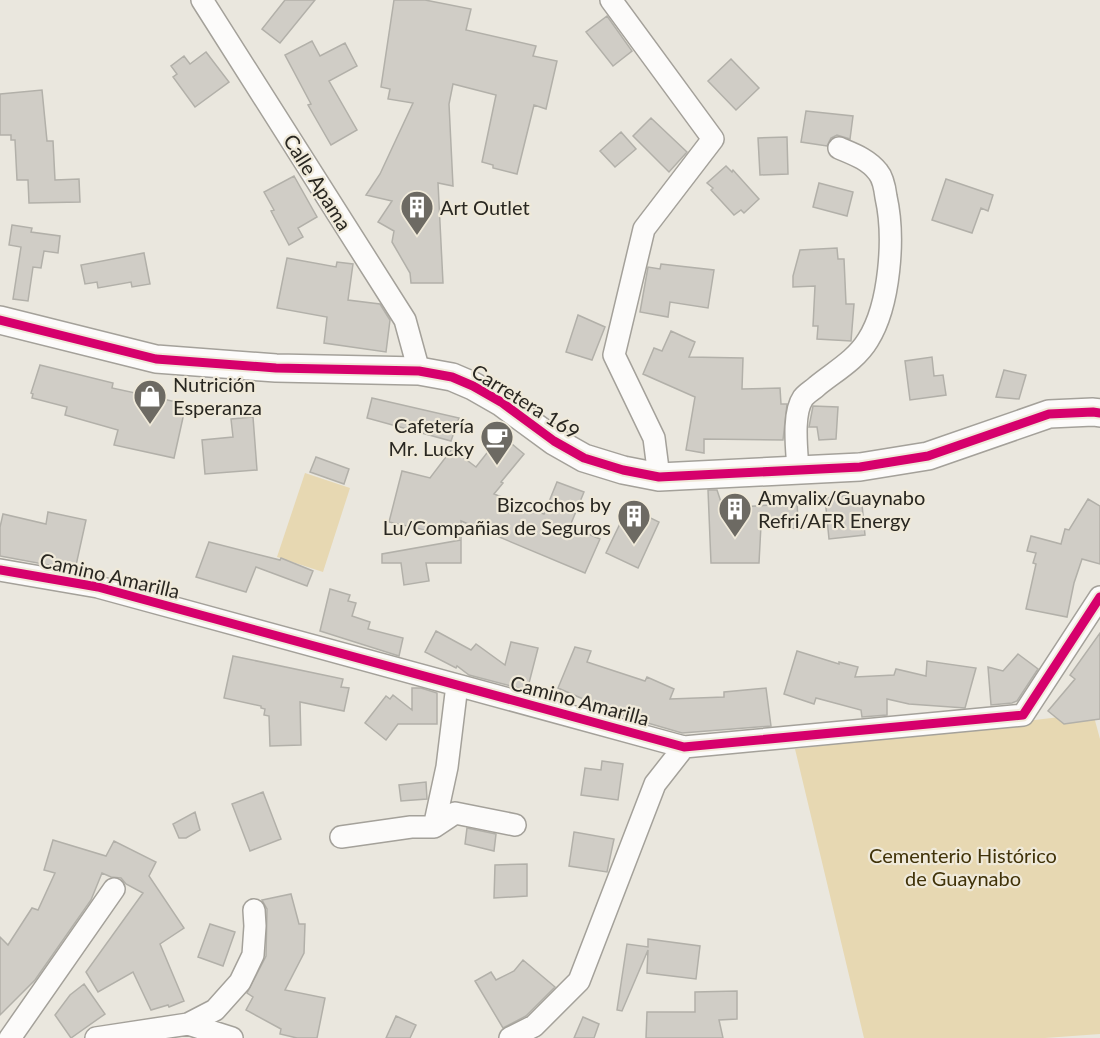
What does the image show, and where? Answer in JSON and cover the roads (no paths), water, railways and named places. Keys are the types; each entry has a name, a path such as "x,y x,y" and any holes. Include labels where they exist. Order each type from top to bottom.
{"street":[{"name":"Calle Apama","path":"202,0 405,320 418,371"},
{"path":"611,0 713,139 644,229 614,356 654,438 659,477"},
{"path":"798,470 798,410 803,399 850,360 867,341 879,319 889,269 892,242 890,213 879,173 859,156 839,148"},
{"name":"Carretera 169","path":"0,320 156,359 276,368 418,371 452,377 474,386 501,402 554,441 584,458 623,470 659,477 860,467 928,456 1048,414 1100,413"},
{"name":"Camino Amarilla","path":"0,570 98,587 684,747 1023,715 1100,597"},
{"path":"435,827 447,767 457,685"},
{"path":"510,1038 534,1026 579,981 655,784 684,747"},
{"path":"341,837 411,826 435,827 455,813 515,825"},
{"path":"10,1038 114,889"},
{"path":"96,1038 188,1024 215,1010 240,982 254,955 254,910"},
{"path":"188,1024 232,1038"}],"place":[{"name":"Art Outlet","path":"417,236"},
{"name":"Nutrición Esperanza","path":"150,425"},
{"name":"Cafetería Mr. Lucky","path":"497,466"},
{"name":"Amyalix/Guaynabo Refri/AFR Energy","path":"735,538"},
{"name":"Bizcochos by Lu/Compañias de Seguros","path":"634,545"}],"park label":[{"name":"Cementerio Histórico de Guaynabo","path":"963,866"}]}
